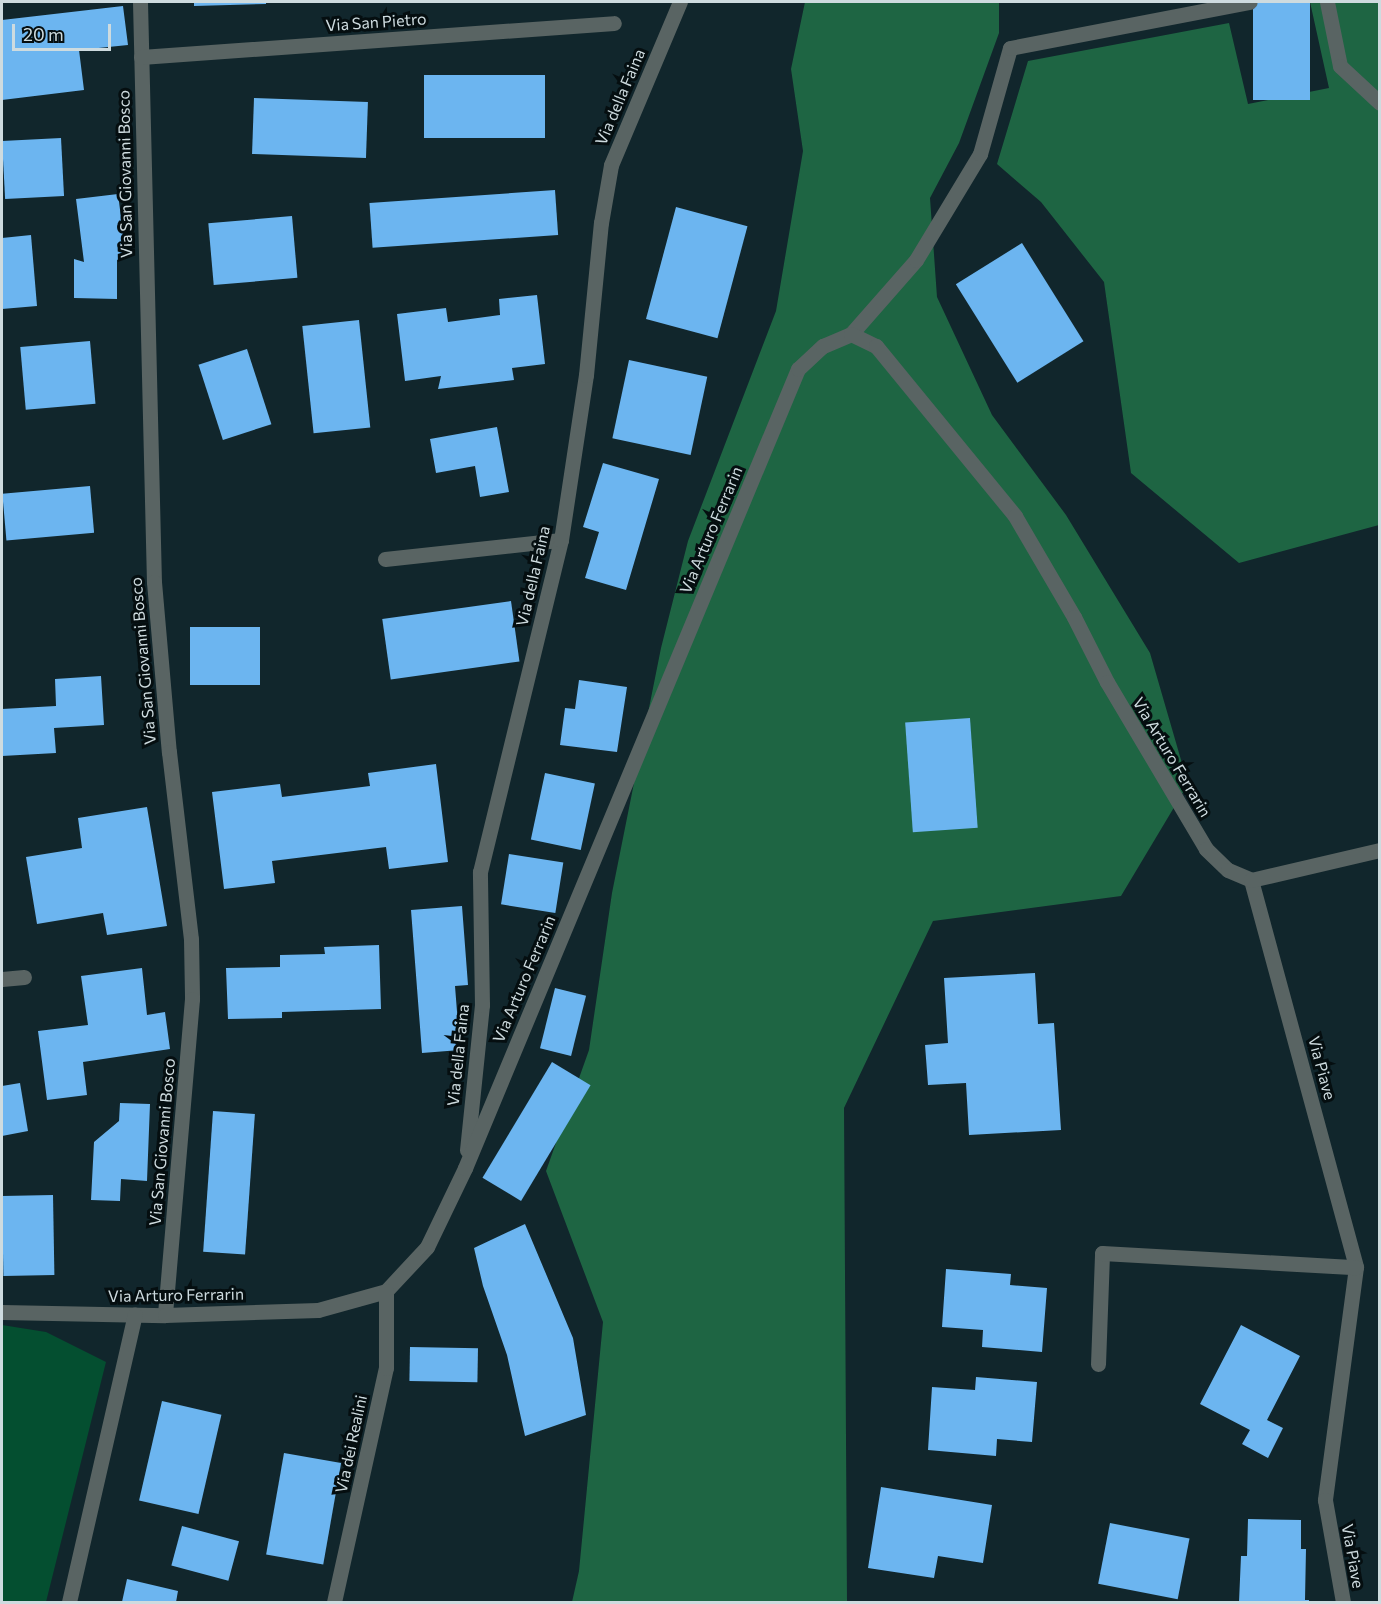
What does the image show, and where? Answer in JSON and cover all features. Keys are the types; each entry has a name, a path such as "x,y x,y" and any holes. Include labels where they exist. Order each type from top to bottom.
{"street":[{"name":"Via San Giovanni Bosco","path":"140,2 154,582 169,752 191,939 192,999 165,1315"},
{"name":"Via della Faina","path":"465,1168 482,1005 480,872 561,540 586,375 601,223 611,165 680,2"},
{"name":"Via Arturo Ferrarin","path":"2,1312 165,1315 318,1310 386,1291 427,1247 465,1168 798,369 823,346 851,334 916,260 980,154 1010,48 1250,2"},
{"path":"1327,2 1340,66 1380,103"},
{"name":"Via San Pietro","path":"141,57 614,23"},
{"name":"Via Arturo Ferrarin","path":"851,334 876,346 1015,516 1074,617 1107,682 1206,849 1228,870 1251,880"},
{"path":"385,559 561,540"},
{"path":"1251,880 1380,850"},
{"name":"Via Piave","path":"1251,880 1356,1266 1325,1500 1343,1602"},
{"path":"2,979 24,977"},
{"path":"1098,1364 1102,1253 1356,1266"},
{"name":"Via dei Realini","path":"334,1602 386,1368 386,1291"},
{"path":"69,1602 135,1314"}],"green space":[{"path":"805,2 999,2 999,33 959,143 930,198 937,297 992,415 1066,515 1150,653 1188,784 1121,896 933,921 844,1108 847,1602 572,1602 579,1571 603,1322 546,1171 589,1050 612,893 661,648 688,541 776,311 803,151 791,69"},
{"path":"1310,2 1379,2 1379,525 1239,563 1131,473 1104,282 1041,202 997,164 1028,61 1229,23 1248,104 1329,88"},
{"path":"2,1325 46,1332 106,1362 46,1602 2,1602"}],"building":[{"path":"194,2 266,2 266,4 194,6"},
{"path":"1253,2 1310,2 1310,100 1253,100"},
{"path":"123,6 128,45 79,50 84,90 2,100 2,20"},
{"path":"424,75 545,75 545,138 424,138"},
{"path":"254,98 368,102 366,158 252,154"},
{"path":"61,138 64,196 5,199 2,141"},
{"path":"555,190 558,235 373,248 369,203"},
{"path":"118,194 126,256 117,260 117,299 74,298 74,259 84,262 76,199"},
{"path":"676,207 747,226 717,338 646,319"},
{"path":"292,216 297,278 214,285 208,223"},
{"path":"31,235 37,306 2,309 2,238"},
{"path":"1022,243 1083,341 1017,383 956,284"},
{"path":"537,295 545,364 512,368 514,380 438,389 441,376 405,381 397,314 446,308 448,322 500,315 499,299"},
{"path":"359,320 370,427 314,433 302,326"},
{"path":"90,341 95,404 26,410 20,347"},
{"path":"247,349 271,424 223,440 198,365"},
{"path":"629,360 707,377 691,455 612,438"},
{"path":"497,427 509,492 480,497 475,466 436,473 430,439"},
{"path":"603,463 659,479 626,590 585,578 599,532 583,527"},
{"path":"90,486 94,533 6,540 2,494"},
{"path":"511,601 519,661 391,679 382,619"},
{"path":"190,627 260,627 260,685 190,685"},
{"path":"101,676 104,725 54,728 56,753 2,756 2,709 56,706 55,679"},
{"path":"579,680 627,687 617,752 560,745 565,708 575,709"},
{"path":"970,718 978,828 913,832 905,723"},
{"path":"436,764 448,862 389,869 386,847 272,861 275,883 224,889 212,792 280,784 282,797 370,786 368,773"},
{"path":"545,773 595,784 581,850 531,840"},
{"path":"147,807 167,926 107,935 103,913 37,924 26,857 82,848 78,818"},
{"path":"509,854 563,863 555,913 501,904"},
{"path":"462,906 468,985 455,986 460,1050 422,1053 411,910"},
{"path":"379,945 381,1009 282,1012 282,1018 228,1019 226,968 280,967 280,955 325,954 324,947"},
{"path":"142,968 147,1015 165,1012 170,1049 83,1062 87,1095 47,1100 38,1031 88,1025 81,976"},
{"path":"1035,973 1038,1024 1054,1023 1061,1130 969,1135 966,1083 928,1085 925,1045 948,1043 944,978"},
{"path":"555,988 586,996 571,1056 540,1048"},
{"path":"552,1062 591,1085 521,1201 482,1178"},
{"path":"20,1083 28,1131 2,1136 2,1086"},
{"path":"120,1103 150,1104 147,1181 121,1179 120,1201 91,1200 94,1142 119,1121"},
{"path":"213,1111 255,1114 245,1255 203,1252"},
{"path":"53,1195 54,1275 3,1276 2,1196"},
{"path":"525,1224 573,1338 586,1415 525,1436 507,1355 483,1286 474,1248"},
{"path":"946,1269 1011,1274 1010,1285 1047,1288 1042,1352 982,1347 983,1330 942,1327"},
{"path":"1241,1325 1300,1356 1267,1420 1283,1428 1268,1458 1242,1444 1250,1430 1200,1404"},
{"path":"410,1347 478,1348 477,1382 409,1381"},
{"path":"976,1377 1037,1382 1032,1442 997,1439 996,1456 928,1450 932,1387 975,1390"},
{"path":"162,1401 221,1415 198,1514 139,1500"},
{"path":"284,1453 341,1463 323,1565 266,1554"},
{"path":"881,1487 992,1505 983,1563 938,1556 934,1578 868,1568"},
{"path":"1248,1519 1301,1520 1301,1549 1306,1549 1305,1600 1309,1602 1239,1602 1241,1556 1247,1556"},
{"path":"1110,1523 1190,1538 1178,1599 1098,1584"},
{"path":"182,1526 239,1541 228,1581 171,1566"},
{"path":"127,1579 178,1591 176,1602 122,1602"}]}
